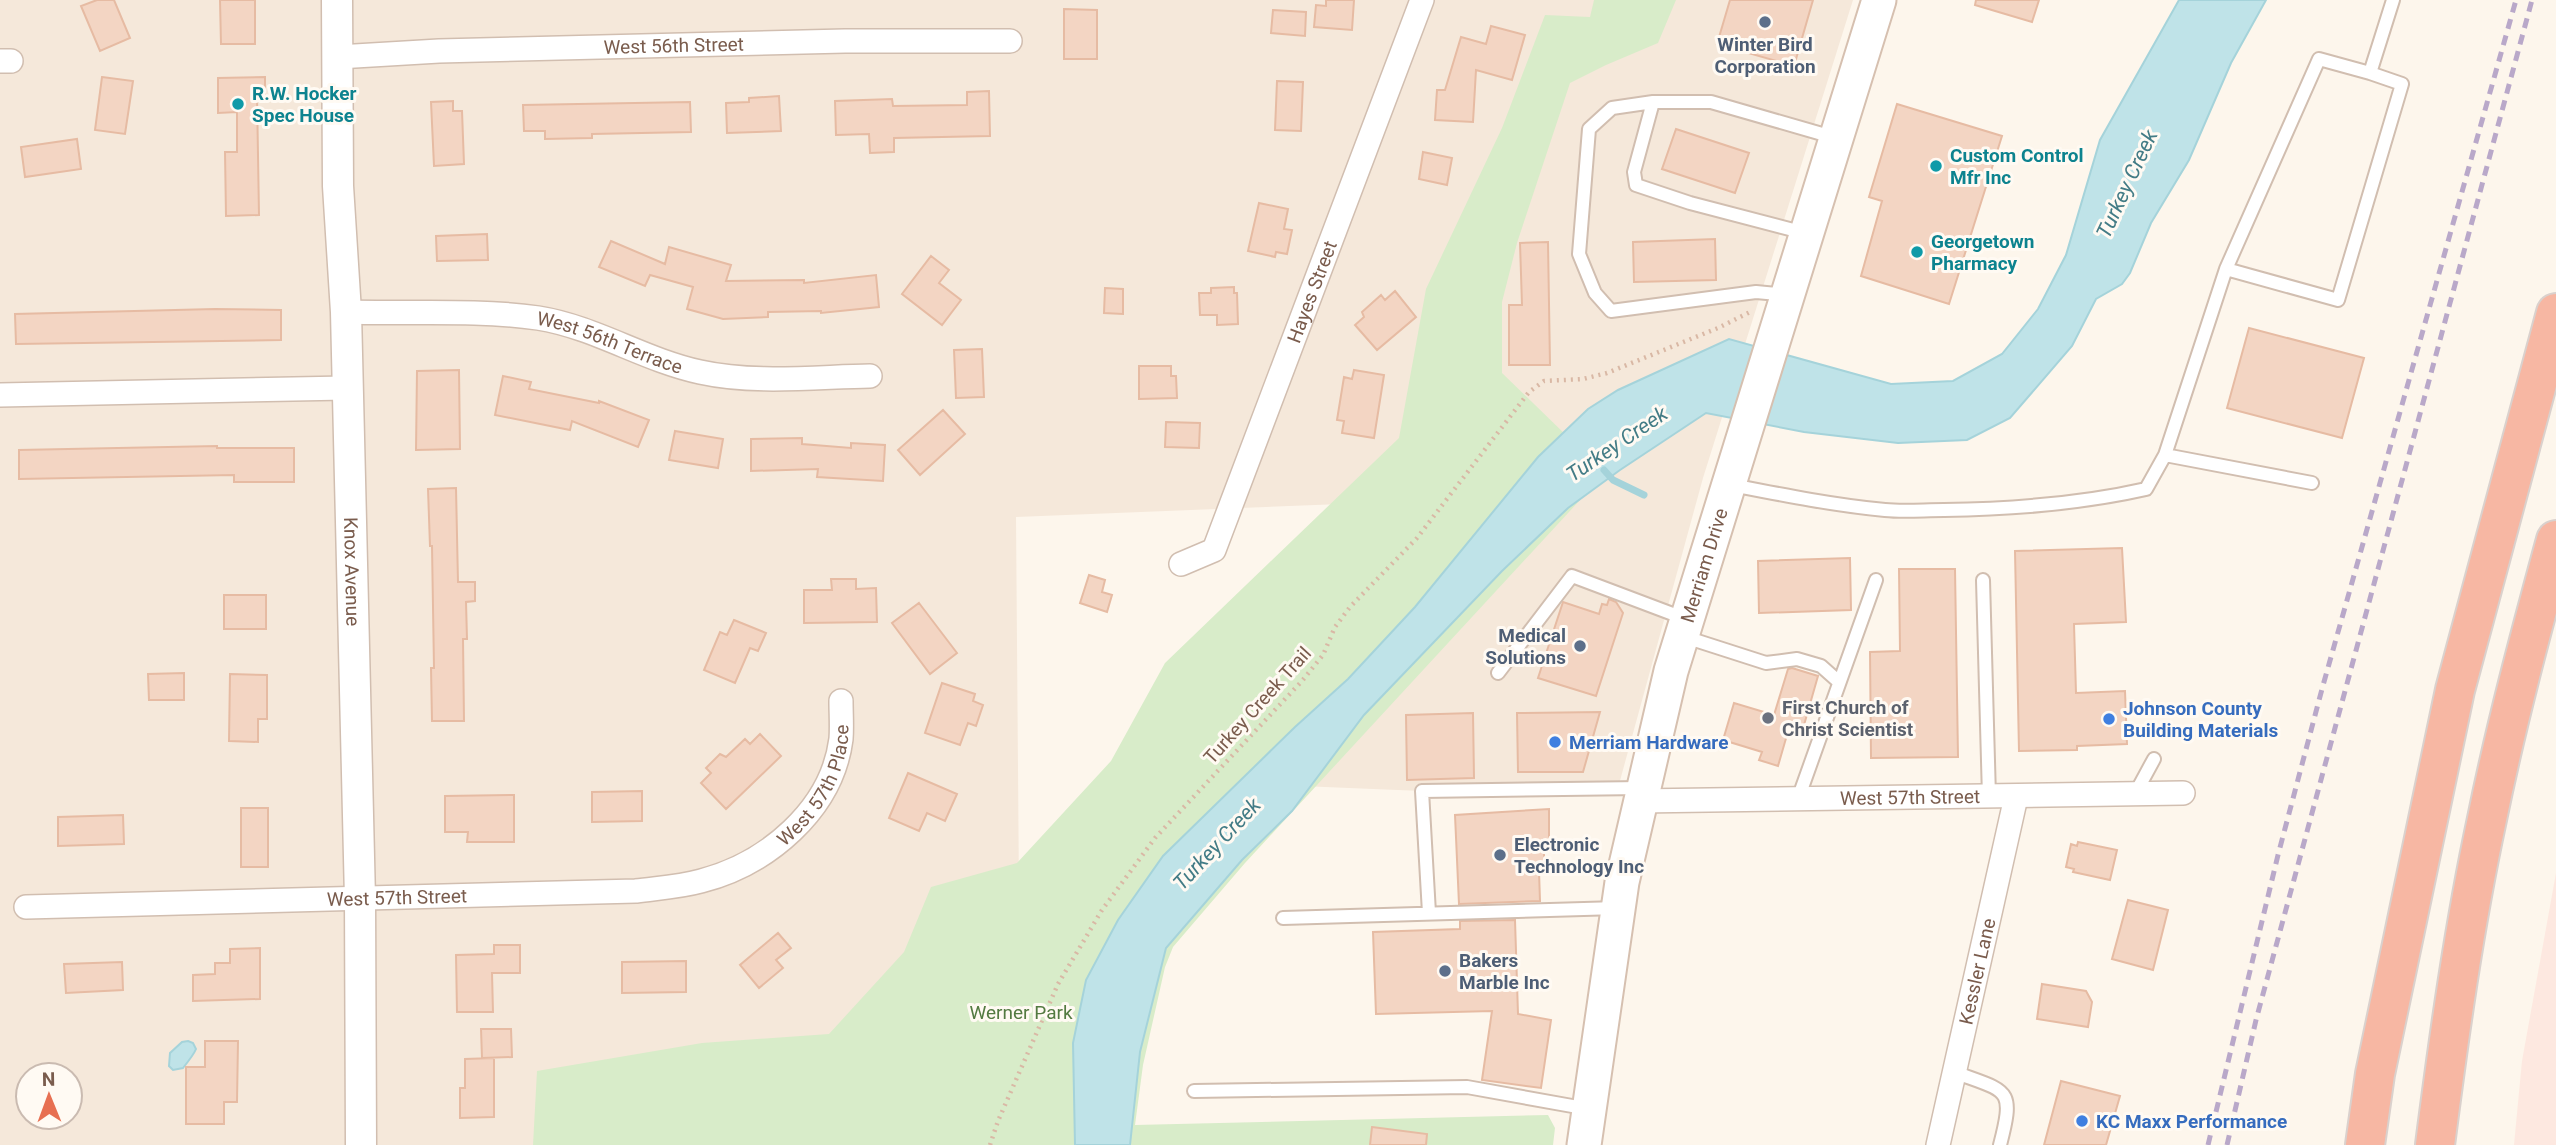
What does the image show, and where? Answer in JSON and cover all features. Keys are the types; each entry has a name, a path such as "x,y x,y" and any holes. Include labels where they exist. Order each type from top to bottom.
{"highway":[{"path":"2365,1145 2375,1074 2455,690 2556,313"},
{"path":"2437,1140 2459,965 2487,818 2526,649 2556,540"}],"main road":[{"name":"Merriam Drive","path":"1584,1145 1619,908 1641,794 1684,628 1879,0"}],"street":[{"name":"Knox Avenue","path":"337,0 338,186 346,312 360,899 361,1145"},
{"name":"Hayes Street","path":"1181,564 1214,550 1422,0"},
{"name":"West 56th Street","path":"338,57 452,50 845,41 1010,41"},
{"name":"West 56th Terrace","path":"346,312 540,318 588,331 660,361 701,373 746,378 870,376"},
{"path":"0,395 346,388"},
{"name":"West 57th Place","path":"762,854 784,839 810,812 822,794 834,767 841,740 841,701"},
{"name":"West 57th Street","path":"1641,794 1798,799 2183,793"},
{"name":"Kessler Lane","path":"1938,1145 2016,797"},
{"name":"West 57th Street","path":"26,907 636,891 702,881 726,873 762,854"}],"lane":[{"path":"2370,73 2393,0"},
{"path":"1728,484 1819,502 1888,510 1984,509 2105,498 2146,489 2165,454 2226,269 2319,59 2402,84 2338,300 2226,269"},
{"path":"1653,102 1634,172 1636,185 1690,204 1806,234"},
{"path":"1779,319 1756,292 1611,311 1595,293 1579,254 1588,129 1612,108 1653,102 1711,102 1836,139"},
{"path":"2165,454 2312,483"},
{"path":"1498,673 1572,576 1766,663 1797,659 1821,666 1839,682"},
{"path":"1798,799 1876,580"},
{"path":"1983,580 1989,797"},
{"path":"2135,794 2154,760"},
{"path":"1429,913 1422,792 1641,794"},
{"path":"1283,918 1619,908"},
{"path":"1954,1073 1987,1084 2005,1094 2008,1114 2000,1145"},
{"path":"1194,1091 1467,1087 1589,1109"}],"path":[{"name":"Turkey Creek Trail","path":"990,1145 1058,984 1102,910 1155,838 1302,681 1322,655 1335,627 1350,607 1417,538 1529,392 1544,381 1595,377 1725,325 1751,311 1779,319"}],"shaded area":[{"path":"0,0 1853,0 1703,478 1618,788 1422,791 1108,778 1341,504 1016,517 1021,1145 0,1145"},
{"path":"2556,873 2556,1145 2514,1145 2522,1061"}],"green space":[{"name":"Werner Park","path":"1594,0 1676,0 1658,43 1570,83 1517,243 1502,302 1502,373 1605,473 1245,863 1173,947 1165,967 1143,1065 1135,1125 1548,1115 1555,1128 1553,1145 533,1145 537,1071 702,1043 829,1034 904,952 931,887 1017,863 1111,761 1165,663 1399,438 1426,289 1502,128 1545,15 1590,17"}],"water":[{"name":"Turkey Creek","path":"2179,0 2266,0 2231,63 2189,160 2151,223 2130,273 2122,284 2096,299 2072,346 2010,418 1967,440 1898,443 1804,432 1706,413 1568,508 1502,571 1364,715 1292,811 1242,860 1166,948 1140,1052 1130,1145 1075,1145 1073,1043 1086,980 1118,920 1163,856 1348,679 1415,607 1538,457 1588,409 1618,390 1729,339 1891,384 1953,381 2002,354 2038,309 2066,255 2100,140"},
{"path":"182,1042 193,1043 195,1051 183,1068 173,1070 169,1066 170,1053"}],"building":[{"path":"97,0 114,0 130,38 100,51 81,6"},
{"path":"220,0 255,0 255,44 221,44"},
{"path":"1326,0 1354,0 1352,30 1314,27 1316,5 1326,6"},
{"name":"Winter Bird Corporation","path":"1730,0 1813,0 1794,66 1717,44"},
{"path":"1976,0 2039,0 2032,22 1975,5"},
{"path":"1064,9 1097,10 1097,59 1064,59"},
{"path":"1273,10 1306,12 1305,36 1271,33"},
{"path":"1491,26 1525,35 1512,80 1476,70 1473,122 1435,120 1437,90 1445,90 1461,37 1486,44"},
{"path":"102,77 133,81 125,134 95,130"},
{"path":"265,77 265,95 257,95 259,215 226,216 225,152 237,152 237,112 218,113 218,78"},
{"path":"1277,81 1303,82 1301,131 1275,130"},
{"path":"989,91 990,136 894,138 894,152 870,153 869,134 836,135 835,101 892,99 893,106 967,105 967,92"},
{"path":"779,96 781,131 727,133 726,103"},
{"path":"453,101 453,111 462,111 464,164 434,166 431,102"},
{"path":"690,102 691,132 592,134 592,138 545,139 545,131 524,131 523,105"},
{"path":"1897,104 2002,136 1949,304 1861,276 1882,201 1869,197"},
{"path":"1676,129 1749,153 1735,193 1662,169"},
{"path":"77,139 81,169 25,177 21,147"},
{"path":"1423,152 1452,158 1447,185 1419,179"},
{"path":"1259,203 1288,209 1284,229 1292,230 1287,254 1276,252 1275,257 1248,251"},
{"path":"487,234 488,260 437,261 436,236"},
{"path":"1715,239 1716,280 1634,282 1633,242"},
{"path":"611,241 665,264 669,247 731,265 726,281 804,280 804,283 876,275 879,307 821,313 768,312 768,317 723,319 687,309 693,287 650,275 645,286 599,267"},
{"path":"1548,242 1550,365 1509,365 1509,305 1522,305 1520,243"},
{"path":"931,256 949,270 939,283 961,300 942,325 902,294"},
{"path":"1234,287 1234,293 1237,293 1238,324 1217,325 1217,315 1200,315 1199,293 1211,293 1211,288"},
{"path":"1105,288 1123,289 1123,314 1104,313"},
{"path":"1395,291 1416,317 1377,350 1355,325 1364,317 1362,312 1381,295 1385,300"},
{"path":"281,310 281,340 16,344 15,314"},
{"path":"2249,328 2364,358 2342,438 2227,408"},
{"path":"982,349 984,397 956,398 954,350"},
{"path":"1139,366 1171,366 1171,376 1176,376 1177,398 1139,399"},
{"path":"459,370 460,449 416,450 417,371"},
{"path":"1354,370 1384,375 1374,438 1342,433 1344,421 1337,420 1344,377 1352,379"},
{"path":"503,376 531,382 529,389 599,401 649,420 638,447 572,421 570,430 495,415"},
{"path":"943,410 965,434 920,475 898,450"},
{"path":"1166,422 1200,423 1199,448 1165,447"},
{"path":"675,431 723,439 718,468 669,460"},
{"path":"802,438 802,444 851,448 851,443 885,445 883,481 817,477 818,469 751,471 751,439"},
{"path":"217,446 294,448 294,482 234,482 234,475 19,479 19,450"},
{"path":"456,488 458,582 475,582 475,601 466,602 467,639 463,639 464,721 432,721 432,546 428,489"},
{"path":"2122,548 2126,622 2074,624 2076,693 2125,691 2127,744 2077,746 2077,750 2019,751 2015,551"},
{"path":"1850,558 1851,610 1759,613 1758,561"},
{"path":"1899,569 1955,569 1958,757 1871,758 1870,652 1900,651"},
{"path":"1089,575 1105,580 1102,592 1112,595 1107,612 1080,603"},
{"path":"831,579 856,579 856,589 876,588 877,622 804,623 804,590 832,590"},
{"path":"224,595 266,595 266,629 224,629"},
{"name":"Medical Solutions","path":"1609,599 1616,602 1623,613 1596,696 1538,678 1563,602 1599,614 1602,604 1607,605"},
{"path":"919,603 957,653 930,674 892,623"},
{"path":"734,620 766,633 758,651 750,648 735,683 704,670 720,632 727,635"},
{"name":"First Church of Christ Scientist","path":"1788,669 1818,676 1804,725 1791,721 1778,766 1759,760 1762,752 1723,740 1734,703 1774,715"},
{"path":"184,673 184,700 149,700 148,674"},
{"path":"230,674 267,675 267,719 258,719 258,742 229,741"},
{"path":"942,683 975,694 973,701 983,705 976,726 968,723 960,745 925,733"},
{"name":"Merriam Hardware","path":"1600,712 1583,772 1518,772 1517,713"},
{"path":"1473,713 1474,778 1407,780 1406,715"},
{"path":"760,734 781,756 726,809 701,783 711,773 706,768 720,754 726,757 745,739 750,744"},
{"path":"908,773 957,794 945,821 927,813 919,831 889,818"},
{"path":"642,791 642,821 592,822 592,792"},
{"path":"514,795 514,842 467,842 468,832 445,832 445,796"},
{"path":"241,808 268,808 268,867 241,867"},
{"name":"Electronic Technology Inc","path":"1549,809 1549,839 1543,839 1545,871 1539,871 1540,901 1459,904 1455,815"},
{"path":"123,815 124,844 58,846 58,817"},
{"path":"2078,842 2117,850 2110,880 2073,872 2074,869 2066,867 2071,844 2077,846"},
{"path":"2128,900 2168,910 2153,970 2112,959"},
{"name":"Bakers Marble Inc","path":"1515,920 1518,1014 1551,1020 1541,1088 1482,1080 1492,1011 1376,1014 1373,932 1460,929 1460,921"},
{"path":"778,933 791,948 776,960 783,968 759,988 740,965"},
{"path":"494,945 520,945 520,973 492,973 493,1012 457,1012 456,955 494,954"},
{"path":"260,948 260,999 193,1001 193,975 215,974 215,963 230,963 230,949"},
{"path":"686,961 686,992 622,993 622,962"},
{"path":"122,962 123,990 66,993 64,964"},
{"path":"2042,984 2086,991 2092,1002 2088,1027 2037,1019"},
{"path":"481,1029 511,1029 512,1057 482,1058"},
{"path":"205,1041 238,1041 237,1102 224,1102 224,1124 186,1124 186,1067 205,1067"},
{"path":"494,1058 494,1117 460,1118 460,1088 465,1088 465,1059"},
{"name":"KC Maxx Performance","path":"2061,1081 2120,1096 2106,1145 2044,1145"},
{"path":"1372,1127 1427,1134 1426,1145 1370,1145"}],"waterway":[{"name":"Turkey Creek","path":"1604,470 1613,480 1644,495"}],"railway":[{"path":"2208,1145 2278,855 2322,689 2516,0"},
{"path":"2227,1145 2256,1020 2532,0"}],"place":[{"name":"Winter Bird Corporation","path":"1765,22"},
{"name":"R.W. Hocker Spec House","path":"238,104"},
{"name":"Custom Control Mfr Inc","path":"1936,166"},
{"name":"Georgetown Pharmacy","path":"1917,252"},
{"name":"Medical Solutions","path":"1580,646"},
{"name":"First Church of Christ Scientist","path":"1768,718"},
{"name":"Johnson County Building Materials","path":"2109,719"},
{"name":"Merriam Hardware","path":"1555,742"},
{"name":"Electronic Technology Inc","path":"1500,855"},
{"name":"Bakers Marble Inc","path":"1445,971"},
{"name":"KC Maxx Performance","path":"2082,1121"}]}
